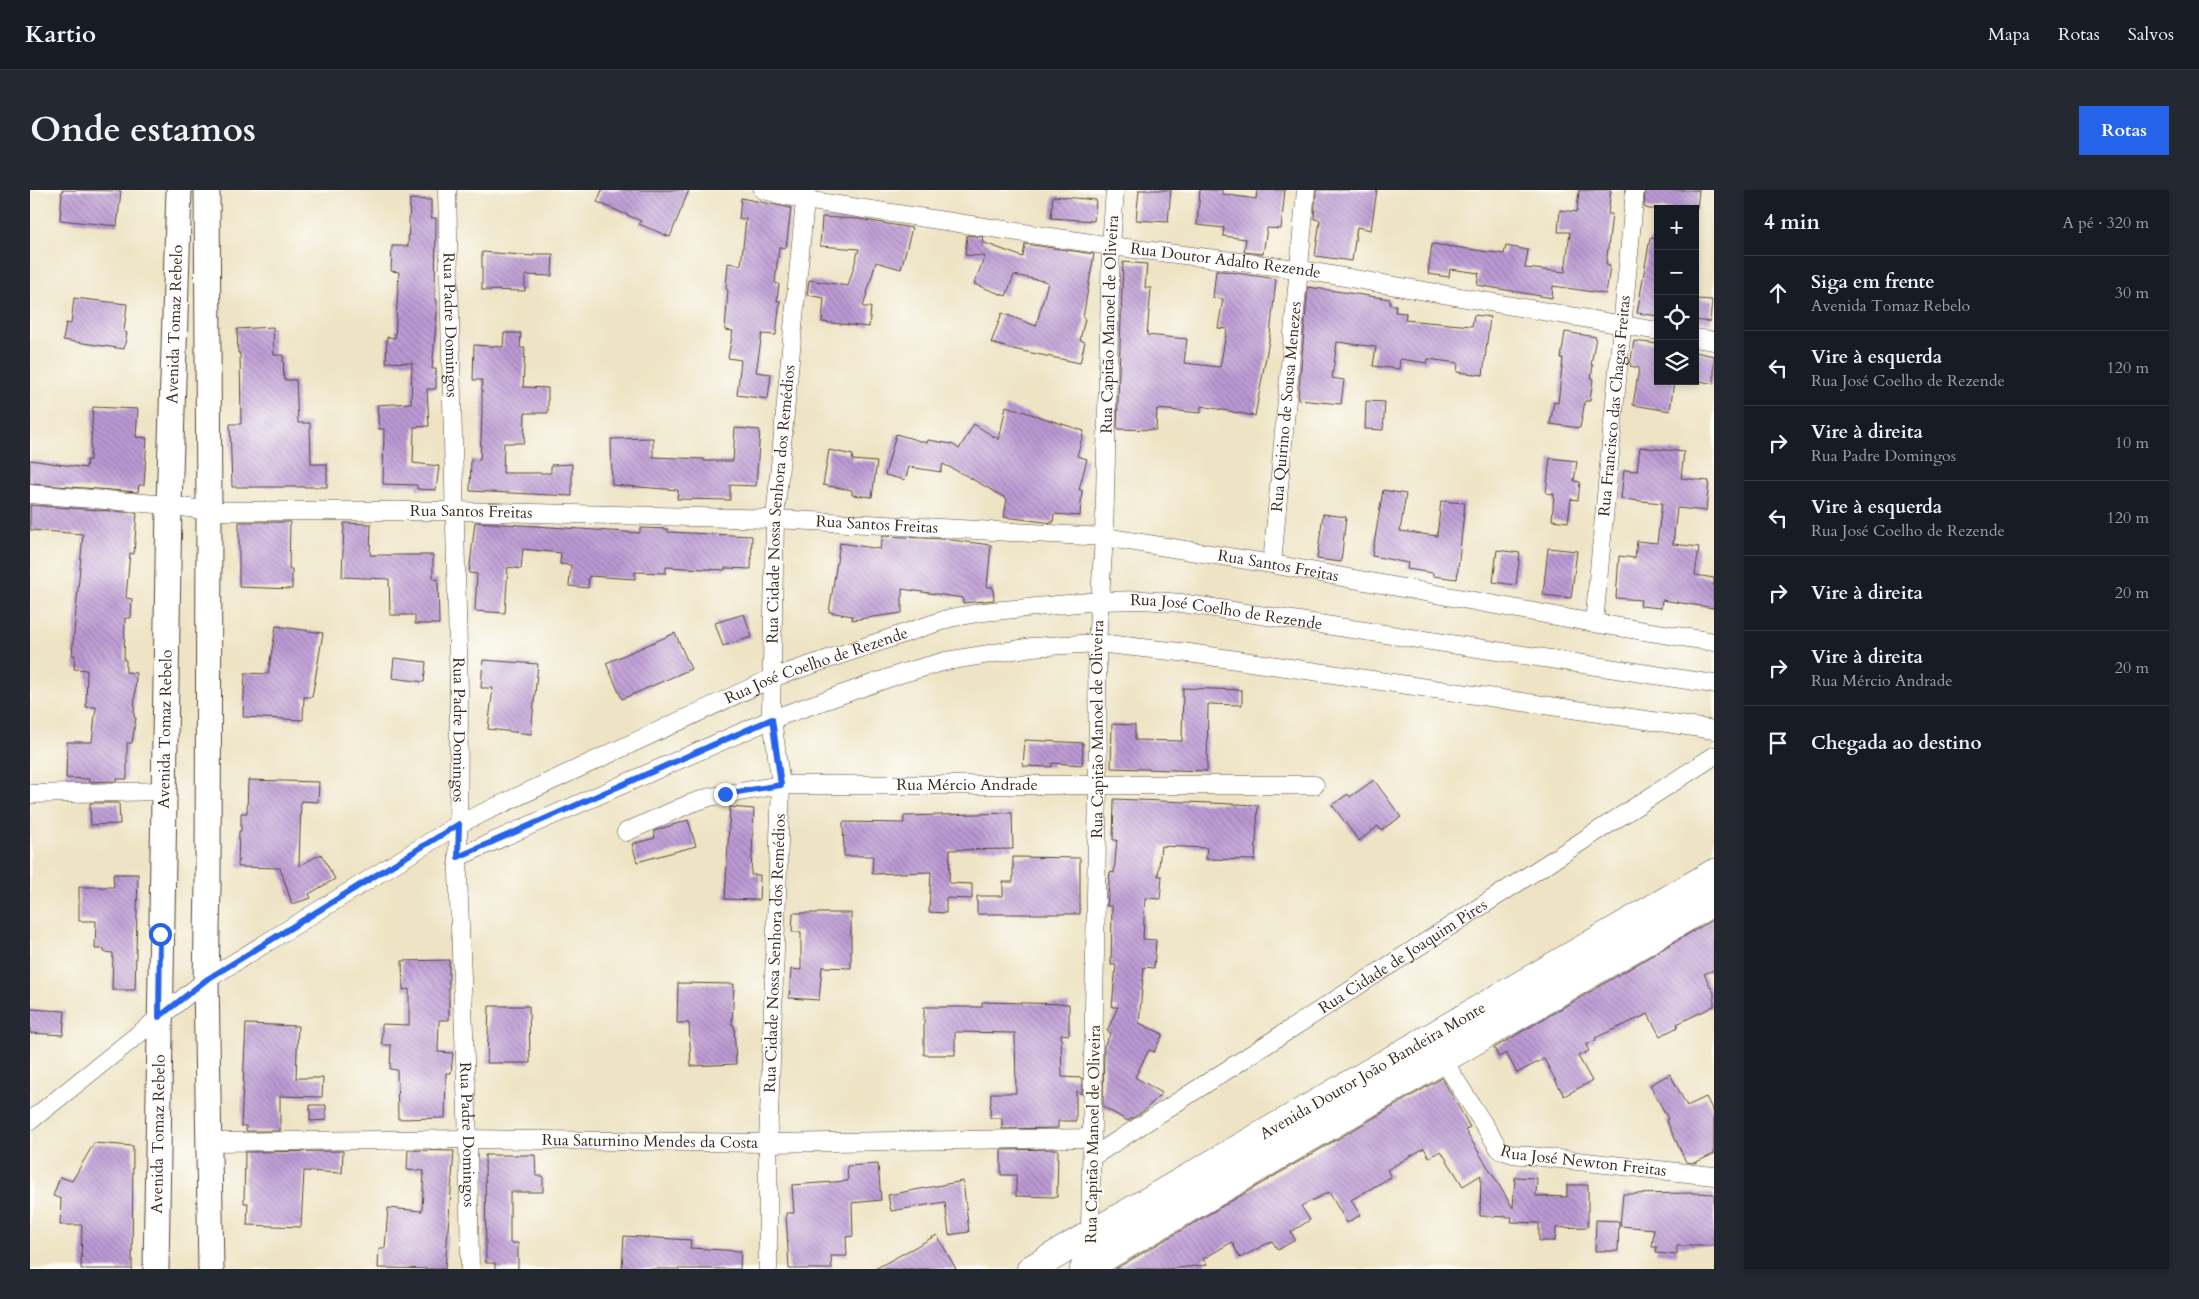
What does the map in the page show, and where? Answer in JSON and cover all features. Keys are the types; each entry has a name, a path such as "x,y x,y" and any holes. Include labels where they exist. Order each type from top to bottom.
{"main road":[{"name":"Avenida Tomaz Rebelo","path":"156,1269 162,792 179,190"},
{"name":"Avenida Tomaz Rebelo","path":"207,190 209,510 206,980 211,1269"},
{"name":"Avenida Doutor João Bandeira Monte","path":"1031,1269 1090,1233 1428,1040 1714,873"},
{"name":"Avenida Doutor João Bandeira Monte","path":"1090,1267 1714,901"},
{"name":"Rua Capitão Manoel de Oliveira","path":"1090,1233 1090,1267"}],"street":[{"name":"Rua Padre Domingos","path":"447,190 459,692 458,857 468,1139 470,1269"},
{"name":"Rua Doutor Adalto Rezende","path":"763,190 806,195 1111,246 1297,269 1654,330"},
{"name":"Rua Capitão Manoel de Oliveira","path":"1090,1233 1098,784 1097,643 1104,537 1111,246 1116,190"},
{"name":"Rua Quirino de Sousa Menezes","path":"1272,564 1297,269 1306,190"},
{"name":"Rua Francisco das Chagas Freitas","path":"1594,623 1636,190"},
{"name":"Rua Cidade Nossa Senhora dos Remédios","path":"768,1269 768,1143 781,785 772,719 775,519 806,195"},
{"path":"1699,339 1714,341"},
{"name":"Rua Santos Freitas","path":"30,494 209,510 454,511 775,519 1104,537 1187,552 1272,564 1594,623 1714,642"},
{"name":"Rua José Coelho de Rezende","path":"30,1121 206,980 459,824 772,678 950,618 983,612 1099,601 1144,600 1181,603 1714,684"},
{"path":"458,857 772,719 903,672 946,661 1032,647 1097,643 1189,653 1714,730"},
{"name":"Rua Cidade de Joaquim Pires","path":"1092,1156 1714,756"},
{"name":"Rua Mércio Andrade","path":"626,832 703,799 781,785 1315,785"},
{"path":"30,794 162,792"},
{"name":"Rua José Newton Freitas","path":"1443,1060 1500,1150 1513,1154 1714,1176"},
{"name":"Rua Saturnino Mendes da Costa","path":"209,1142 468,1139 768,1143 1092,1138"}],"building":[{"path":"62,190 121,191 117,226 60,220"},
{"path":"602,190 689,190 670,237 639,224 641,221 597,202"},
{"path":"1139,190 1171,190 1168,222 1136,220"},
{"path":"1200,190 1222,190 1222,194 1256,199 1257,190 1285,190 1281,229 1267,228 1263,254 1244,252 1246,239 1223,236 1224,228 1197,225"},
{"path":"1316,190 1377,190 1371,230 1357,227 1352,261 1315,256 1320,220 1314,219"},
{"path":"1579,190 1611,190 1608,214 1612,214 1606,265 1610,266 1606,294 1553,286 1552,298 1477,285 1479,273 1450,269 1449,277 1428,274 1432,244 1504,254 1506,246 1528,250 1525,268 1565,272 1570,232 1558,232 1560,210 1577,212"},
{"path":"1645,190 1699,190 1697,205 1654,205 1654,209 1644,207"},
{"path":"1053,196 1096,200 1094,221 1051,218"},
{"path":"741,198 791,208 786,248 779,247 775,283 779,284 777,301 780,301 776,335 762,334 756,372 771,374 768,399 737,395 741,360 728,358 733,331 725,330 728,263 741,265 746,219 739,219"},
{"path":"410,199 431,200 431,218 436,218 435,300 437,300 437,313 432,369 436,369 436,389 427,389 429,426 414,427 413,463 439,466 436,490 417,489 417,485 383,484 384,429 379,429 377,405 411,403 412,363 386,362 387,337 395,338 399,272 391,271 392,246 408,246"},
{"path":"822,217 858,219 912,228 901,269 876,262 863,307 871,307 869,327 822,322 824,298 807,295 809,280 848,286 859,249 820,246"},
{"path":"967,235 983,237 982,242 1023,257 1025,244 1094,254 1083,318 1085,319 1080,340 1085,342 1080,363 991,343 1002,313 1036,326 1048,282 1014,275 1006,296 974,284 985,256 965,255"},
{"path":"1650,238 1654,238 1654,315 1637,313"},
{"path":"482,252 534,256 534,254 553,254 552,276 525,275 525,291 482,290"},
{"path":"1123,262 1147,264 1145,288 1151,288 1147,335 1187,339 1184,363 1220,367 1227,329 1218,328 1223,299 1213,298 1216,270 1276,279 1270,335 1255,416 1201,406 1201,413 1157,409 1156,430 1117,429"},
{"path":"1308,287 1390,299 1390,305 1396,305 1395,312 1406,313 1405,320 1472,326 1474,315 1490,317 1483,375 1457,372 1458,363 1428,359 1427,363 1400,359 1399,369 1373,366 1376,347 1337,342 1332,378 1344,380 1341,404 1298,400"},
{"path":"74,298 127,304 124,332 127,333 124,349 63,340 66,323 71,324"},
{"path":"1699,299 1712,300 1710,322 1699,321"},
{"path":"273,327 274,355 283,355 284,380 296,380 298,423 310,423 311,464 327,464 327,487 232,487 230,424 241,424 240,353 238,353 237,329"},
{"path":"1565,332 1596,337 1591,365 1593,365 1591,379 1593,379 1590,401 1585,401 1580,428 1550,424 1554,402 1558,403"},
{"path":"504,333 521,333 520,348 525,348 523,387 548,388 548,413 525,413 524,443 504,443 503,473 551,473 551,465 572,464 572,496 470,491 471,459 480,460 482,415 482,380 473,380 474,345 503,347"},
{"path":"1634,341 1654,344 1654,385 1673,385 1670,411 1633,405 1639,368 1630,366"},
{"path":"1699,353 1714,356 1714,384 1699,381"},
{"path":"1366,401 1385,402 1383,430 1365,429"},
{"path":"1006,406 1084,431 1077,456 1087,459 1079,490 1082,490 1080,516 1054,514 1053,523 1004,517 1007,499 943,464 941,472 909,467 905,480 885,475 896,434 927,443 928,440 952,444 959,449 974,424 999,440"},
{"path":"93,407 138,409 136,437 147,438 144,485 139,485 138,492 30,484 30,460 86,468 87,460 90,460"},
{"path":"735,428 760,430 756,486 730,485 730,500 677,499 678,490 612,485 611,439 653,438 653,457 733,461"},
{"path":"1640,447 1684,452 1681,478 1709,481 1706,511 1677,508 1673,544 1699,547 1695,575 1714,578 1714,608 1662,600 1661,608 1640,606 1641,600 1616,598 1619,556 1635,558 1637,541 1657,543 1662,503 1621,499 1624,470 1637,471"},
{"path":"829,450 853,455 852,460 877,462 872,497 852,495 852,490 823,485"},
{"path":"1550,458 1577,461 1574,481 1580,482 1578,500 1571,499 1568,522 1552,520 1554,494 1546,493"},
{"path":"1383,490 1406,494 1400,531 1437,536 1441,501 1465,503 1457,579 1433,576 1433,573 1407,569 1408,563 1372,556"},
{"path":"30,505 137,513 134,554 130,553 126,598 132,599 131,618 125,618 124,660 126,660 126,672 136,673 134,717 136,718 132,743 127,743 127,779 89,782 89,779 66,778 67,742 92,742 96,707 86,707 87,670 74,669 75,655 72,655 83,534 30,530"},
{"path":"1323,514 1346,517 1341,562 1317,559"},
{"path":"239,522 290,522 289,569 292,569 292,589 239,587"},
{"path":"475,522 640,533 640,528 668,529 668,532 752,536 751,569 725,568 725,570 666,567 666,573 635,572 635,579 589,576 588,588 569,586 571,565 560,564 561,553 523,549 521,569 508,567 505,613 475,611 477,574 469,573"},
{"path":"344,523 371,524 370,555 433,555 433,579 438,579 439,624 415,624 415,615 390,615 389,579 342,577"},
{"path":"883,536 943,539 991,545 987,587 993,587 994,600 963,603 963,598 902,589 902,613 852,620 852,616 829,612 840,543 880,549"},
{"path":"1548,548 1577,551 1571,598 1543,595"},
{"path":"1497,550 1520,553 1516,585 1493,582"},
{"path":"744,614 752,637 723,646 715,623"},
{"path":"276,626 323,633 312,697 304,697 303,720 243,717 245,673 268,674"},
{"path":"675,633 691,669 622,699 606,663"},
{"path":"394,658 426,662 424,682 392,678"},
{"path":"483,660 538,664 531,734 488,729 493,688 481,688"},
{"path":"1183,688 1242,690 1242,705 1208,704 1207,771 1111,768 1112,724 1135,725 1135,740 1182,741"},
{"path":"1025,740 1083,743 1082,765 1052,763 1052,767 1023,766"},
{"path":"248,780 319,782 318,802 301,801 299,866 321,854 335,879 309,894 311,898 292,904 280,868 238,867 241,813 247,813"},
{"path":"1374,780 1401,817 1381,830 1378,826 1359,841 1332,805 1348,794 1350,797"},
{"path":"1114,799 1258,805 1255,860 1206,859 1207,848 1161,846 1158,876 1162,876 1160,899 1145,898 1143,939 1156,940 1154,968 1144,967 1139,1023 1163,1034 1154,1052 1149,1050 1135,1077 1162,1093 1145,1110 1128,1121 1103,1107 1104,1046 1111,1033 1107,1031 1118,1007 1112,1007 1116,965 1111,965 1112,906 1107,906 1110,872 1114,873 1117,840 1113,840"},
{"path":"90,803 119,803 120,824 91,825"},
{"path":"730,807 754,809 751,875 760,875 759,900 725,899"},
{"path":"1012,813 1013,849 950,850 949,883 972,884 972,899 946,898 946,913 929,912 931,872 872,874 873,856 844,856 843,822 904,823 904,816"},
{"path":"688,820 696,846 637,862 632,844 655,838 654,831"},
{"path":"1013,857 1080,858 1080,914 977,914 977,896 1003,896 1003,882 1013,882"},
{"path":"113,874 138,874 135,990 112,990 113,953 104,952 104,949 95,949 96,921 79,921 79,887 114,887"},
{"path":"793,913 851,913 851,968 822,967 819,1000 789,998 791,969 801,970 801,932 792,932"},
{"path":"1714,919 1714,970 1704,974 1714,993 1714,1006 1677,1024 1678,1027 1660,1036 1648,1014 1595,1038 1596,1040 1586,1045 1589,1051 1578,1056 1592,1081 1564,1096 1544,1059 1517,1073 1506,1053 1499,1057 1494,1048"},
{"path":"449,960 449,1020 439,1020 438,1052 453,1053 451,1073 446,1073 445,1118 398,1119 397,1070 390,1069 391,1045 382,1045 382,1024 409,1025 409,989 403,990 402,961"},
{"path":"678,983 734,984 732,1025 734,1025 736,1064 691,1066 689,1023 677,1023"},
{"path":"982,1002 1069,1004 1069,1035 1061,1034 1062,1077 1082,1078 1082,1094 1076,1091 1076,1121 1058,1121 1058,1128 1002,1129 1002,1118 990,1118 991,1093 1016,1093 1015,1033 955,1032 955,1055 924,1055 924,1007 982,1007"},
{"path":"489,1006 529,1006 530,1063 487,1063"},
{"path":"30,1009 65,1011 63,1035 30,1033"},
{"path":"246,1024 298,1026 296,1078 323,1078 322,1097 280,1096 280,1131 246,1131 246,1126 241,1126"},
{"path":"1670,1074 1687,1106 1706,1097 1714,1113 1714,1154 1694,1163 1686,1162 1666,1120 1668,1119 1650,1085"},
{"path":"1442,1078 1470,1127 1465,1130 1513,1208 1515,1177 1537,1178 1536,1196 1567,1197 1567,1185 1588,1185 1588,1227 1556,1228 1555,1241 1539,1241 1539,1223 1511,1222 1512,1217 1480,1216 1481,1175 1463,1186 1441,1151 1429,1157 1424,1148 1387,1170 1391,1177 1351,1200 1360,1215 1347,1223 1329,1192 1301,1206 1310,1220 1291,1232 1295,1240 1278,1250 1272,1241 1240,1258 1232,1242 1203,1259 1207,1265 1167,1269 1115,1269"},
{"path":"310,1105 326,1105 326,1120 310,1121"},
{"path":"94,1143 133,1146 132,1269 81,1269 82,1225 60,1225 61,1199 53,1196 60,1177 72,1181"},
{"path":"1058,1149 1057,1197 1016,1196 1016,1175 1001,1175 1001,1150"},
{"path":"408,1150 454,1151 445,1269 378,1268 379,1248 385,1248 388,1208 422,1211 424,1171 407,1170"},
{"path":"343,1151 342,1173 304,1171 301,1227 247,1225 248,1203 244,1203 245,1152"},
{"path":"485,1155 535,1155 536,1176 543,1176 543,1192 510,1192 510,1243 518,1243 518,1269 495,1269 495,1263 486,1263"},
{"path":"878,1164 881,1200 852,1203 853,1236 846,1237 847,1256 831,1256 832,1269 789,1269 786,1213 794,1213 792,1185 848,1181 847,1166"},
{"path":"963,1181 969,1232 949,1235 945,1202 891,1211 888,1195"},
{"path":"1623,1194 1714,1194 1714,1246 1677,1246 1677,1255 1656,1253 1657,1247 1652,1247 1654,1229 1620,1226"},
{"path":"1596,1220 1619,1221 1618,1251 1595,1251"},
{"path":"937,1235 956,1269 875,1269"},
{"path":"624,1236 691,1240 690,1248 741,1251 740,1269 622,1269"}],"route":[{"path":"160,934 159,1017 206,980 459,824 458,857 772,719 781,785 725,794"}]}
